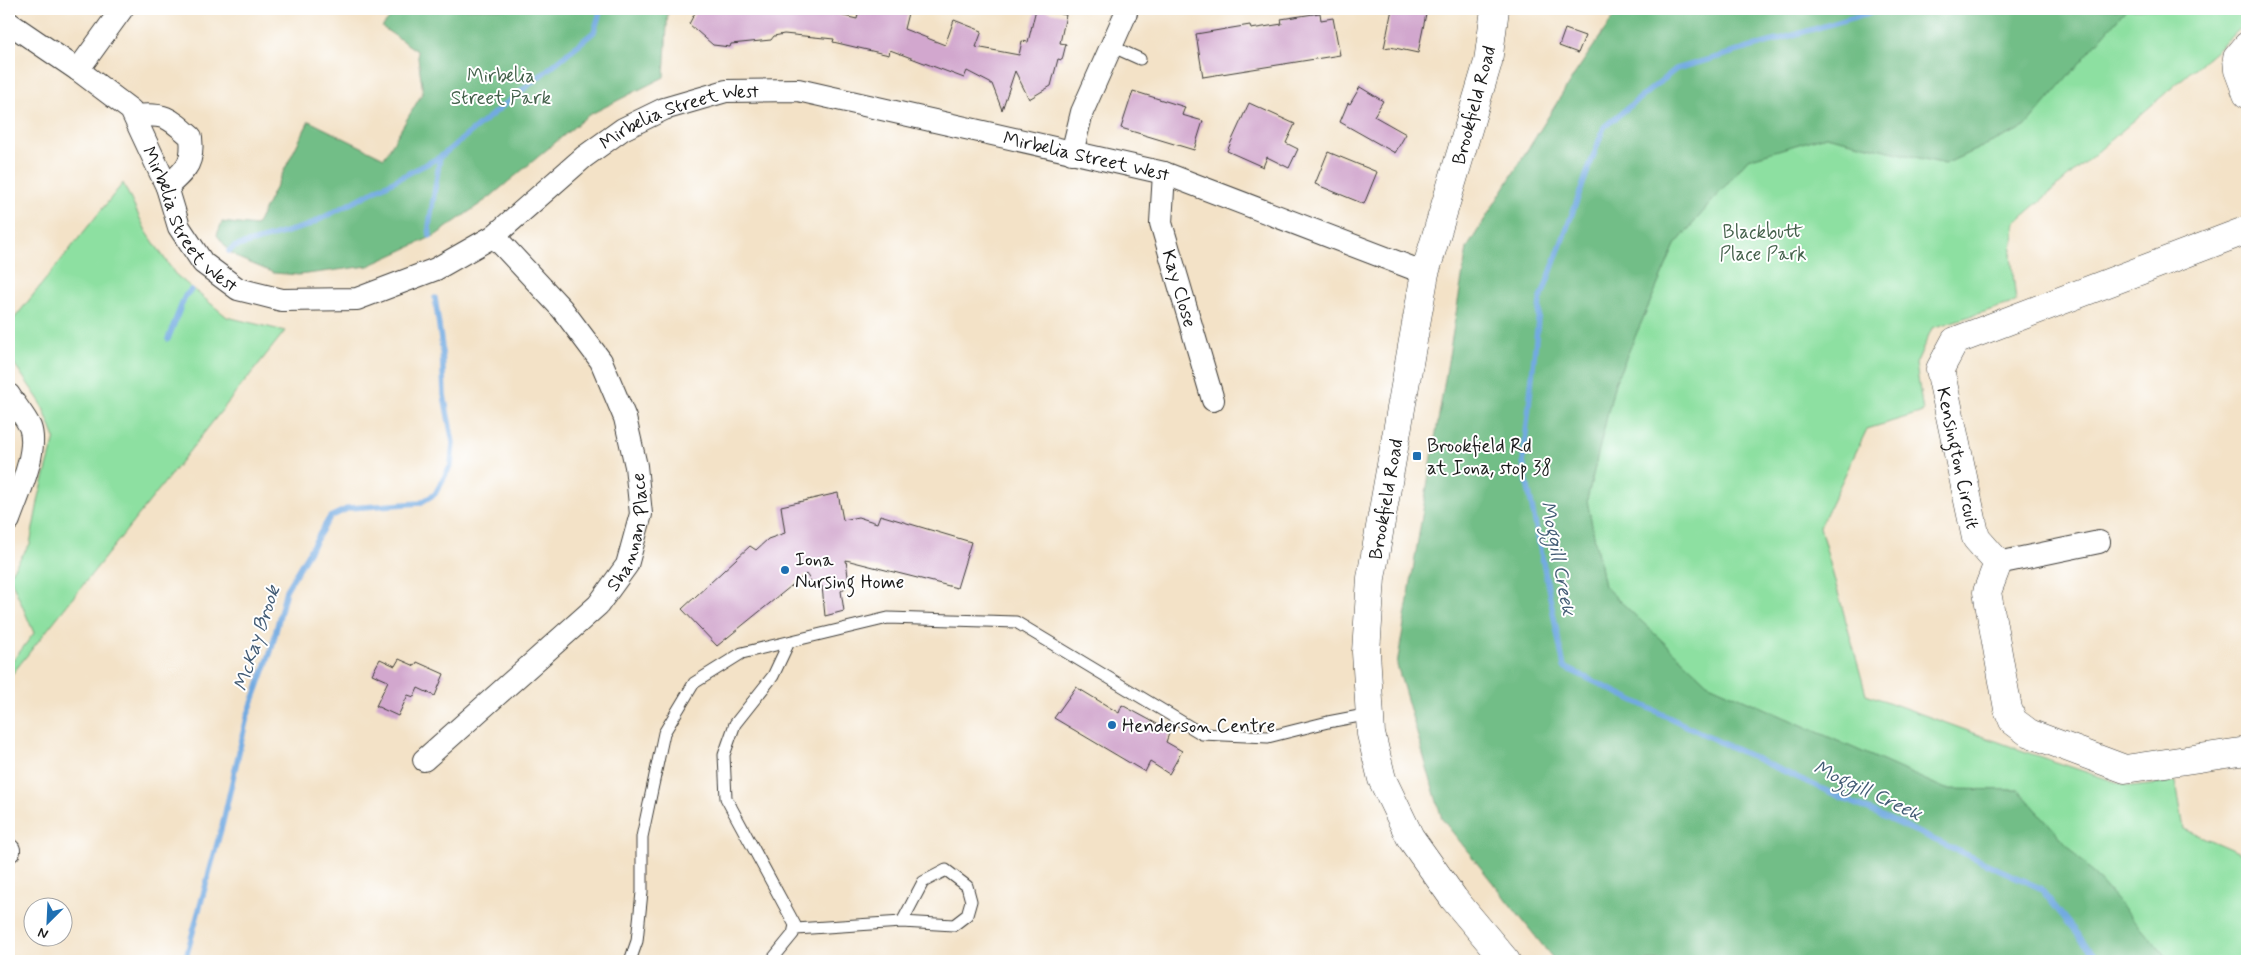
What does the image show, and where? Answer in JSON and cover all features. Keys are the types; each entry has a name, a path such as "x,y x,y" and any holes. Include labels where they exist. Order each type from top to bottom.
{"main road":[{"name":"Brookfield Road","path":"1495,9 1488,62 1425,272 1371,578 1366,652 1372,734 1382,779 1410,837 1454,899 1506,961"},
{"name":"Kensington Circuit","path":"1998,563 1976,538 1940,369 1955,340 2247,230"},
{"path":"1998,563 1987,592 2008,709 2013,721 2029,733 2125,769 2247,751"}],"street":[{"path":"78,70 122,9"},
{"path":"1072,153 1082,112 1126,13"},
{"name":"Mirbelia Street West","path":"9,23 78,70 131,110 166,187 179,227 203,263 238,289 282,300 357,299 436,269 494,236 584,157 623,129 664,110 726,91 798,90 1164,173 1425,272"},
{"path":"135,116 159,114 177,124 191,137 193,154 184,171 166,187"},
{"name":"Kay Close","path":"1164,173 1161,223 1213,400"},
{"name":"Shannan Place","path":"424,760 598,606 627,565 641,514 636,466 625,418 601,362 562,309 494,236"},
{"path":"9,395 30,428 32,447 24,478 9,520"},
{"path":"1998,563 2099,542"}],"lane":[{"path":"1111,46 1140,59"},
{"path":"630,961 637,941 642,892 642,837 664,732 694,683 742,653 888,618 1016,622 1202,734 1268,737 1370,714"},
{"path":"789,642 773,676 734,724 724,755 726,798 796,929"},
{"path":"771,961 796,929 902,922 954,925 967,914 971,901 967,886 946,870 923,882 902,922"}],"green space":[{"name":"Mirbelia Street Park","path":"398,9 668,9 664,77 587,116 490,197 436,235 368,266 299,275 274,273 238,258 229,251 217,235 222,222 256,226 309,121 384,158 423,92 417,51 382,27"},
{"path":"1619,9 2126,9 2025,127 1945,164 1826,136 1748,159 1675,245 1615,383 1587,500 1604,586 1707,683 1946,789 2019,790 2170,961 1555,961 1442,819 1397,665 1467,248 1574,75"},
{"name":"Blackbutt Place Park","path":"1883,9 2247,9 2247,23 2016,222 2011,255 2016,302 1932,328 1916,364 1923,412 1867,429 1820,527 1866,694 2029,753 2131,787 2176,782 2184,829 2247,856 2247,961 2099,961 1564,667 1540,301"},
{"path":"123,183 146,231 175,274 227,317 285,331 9,678 9,666 34,633 9,575 30,544 39,497 55,438 41,403 9,356 9,325"}],"building":[{"path":"697,9 822,9 822,11 857,19 859,9 909,9 904,29 945,45 954,20 982,31 976,47 1019,55 1022,41 1028,42 1036,9 1066,15 1060,43 1066,44 1062,60 1058,59 1051,86 1029,99 1015,71 1002,110 992,84 967,71 964,78 890,50 889,55 833,42 834,39 784,34 774,36 771,40 731,44 730,47 713,45 689,24"},
{"path":"1392,9 1427,9 1418,53 1390,47 1384,48"},
{"path":"1320,13 1321,20 1333,18 1340,55 1203,77 1196,34 1250,25 1251,29 1282,24 1281,19"},
{"path":"1565,29 1585,36 1578,53 1559,46"},
{"path":"1360,87 1383,101 1374,116 1406,134 1395,153 1340,122 1348,103 1350,104"},
{"path":"1133,91 1185,107 1182,115 1203,121 1194,150 1121,128"},
{"path":"1249,103 1295,124 1286,143 1298,149 1289,168 1267,157 1263,167 1227,151"},
{"path":"1328,152 1377,172 1364,204 1315,184"},
{"name":"Iona Nursing Home","path":"838,493 843,520 858,517 877,523 880,515 971,542 957,588 846,560 849,585 841,591 844,611 825,616 822,586 813,584 806,574 717,646 682,609 750,546 756,550 768,539 785,533 781,506"},
{"path":"380,659 395,666 399,659 415,666 417,662 444,674 435,696 418,688 414,697 408,695 398,716 376,706 388,681 372,674"},
{"name":"Henderson Centre","path":"1076,687 1119,713 1122,705 1170,731 1166,742 1182,751 1169,774 1150,762 1145,772 1054,718"}],"waterway":[{"name":"McKay Brook","path":"229,251 234,247 307,226 440,157 594,32 601,9"},
{"name":"Moggill Creek","path":"1883,9 1676,69 1604,127 1540,301 1523,462 1564,667 1724,744 2040,888 2099,961"},
{"name":"McKay Brook","path":"430,236 429,226 440,157"},
{"path":"168,339 185,296 191,290"},
{"name":"McKay Brook","path":"185,961 223,822 247,717 271,651 286,590 330,517 349,508 420,503 435,494 451,465 453,443 444,395 442,347 435,298"}],"place":[{"name":"Brookfield Rd at Iona, stop 38","path":"1417,456"},
{"name":"Iona Nursing Home","path":"785,570"},
{"name":"Henderson Centre","path":"1112,725"}]}
